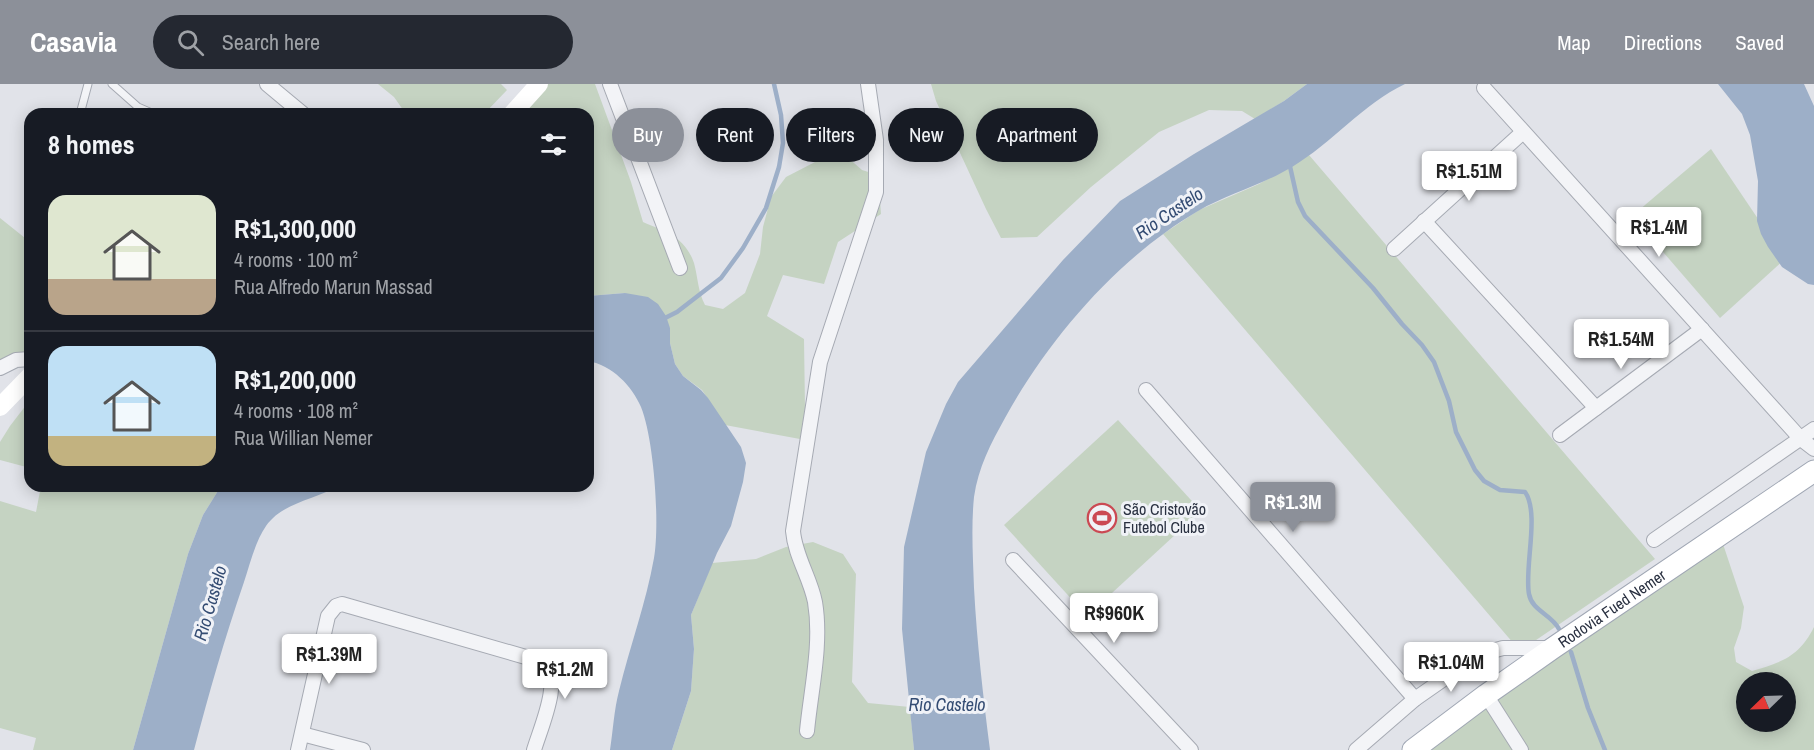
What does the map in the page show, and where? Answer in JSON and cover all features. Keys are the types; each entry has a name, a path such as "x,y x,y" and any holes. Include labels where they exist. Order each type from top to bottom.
{"main road":[{"name":"Rodovia Fued Nemer","path":"1413,750 1553,648 1814,471"}],"street":[{"path":"267,84 296,108"},
{"path":"517,108 539,84"},
{"path":"610,84 680,268"},
{"path":"807,731 817,614 805,570 794,543 793,531 820,362 876,192 876,140 868,84"},
{"path":"1484,88 1800,439 1814,449"},
{"path":"1394,249 1523,132"},
{"path":"1424,221 1596,408"},
{"path":"1560,435 1702,329"},
{"path":"0,368 16,360 24,359"},
{"path":"0,407 24,382"},
{"path":"1146,390 1415,699"},
{"path":"1654,540 1814,429"},
{"path":"1013,560 1191,750"},
{"path":"298,750 328,616 331,610 342,604 543,662 550,668 552,684 534,750"},
{"path":"1356,750 1415,699 1468,662 1485,653 1503,648 1553,648"},
{"path":"1486,695 1521,750"},
{"path":"302,734 363,750"}],"lane":[{"path":"82,108 88,84"},
{"path":"112,84 140,108"}],"green space":[{"path":"378,84 501,84 507,90 490,108 402,108 394,97"},
{"path":"546,84 595,84 612,130 612,162 624,162 643,222 674,236 690,254 705,305 723,309 745,293 760,254 763,227 771,197 786,177 815,162 853,162 862,170 878,175 881,214 838,242 824,284 783,275 767,316 804,339 805,409 800,439 725,425 702,390 683,376 675,364 670,343 670,328 625,293 594,296 594,108 523,108"},
{"path":"931,84 1307,84 1255,119 1242,111 1209,110 1159,132 1091,187 1037,237 1001,238 964,161 964,108 939,108"},
{"path":"1711,149 1785,259 1720,318 1632,216"},
{"path":"1309,155 1655,559 1520,651 1163,234 1199,210 1259,184"},
{"path":"0,218 24,237 24,356 0,373"},
{"path":"24,408 24,466 0,460 0,442"},
{"name":"São Cristovão Futebol Clube","path":"1118,420 1201,511 1087,616 1004,525"},
{"path":"40,492 217,492 203,515 188,554 133,750 33,750 36,738 0,728 0,501 36,512"},
{"path":"1722,541 1744,607 1741,628 1734,648 1736,662 1752,671 1781,661 1796,652 1814,627 1814,750 1419,750"},
{"path":"813,542 843,554 856,574 852,682 868,703 910,707 914,750 672,750 691,691 694,649 691,615 712,563 756,559 786,547"}],"water":[{"name":"Rio Castelo","path":"1307,84 1405,84 1375,102 1321,147 1292,167 1209,205 1169,230 1113,276 1064,330 1042,359 990,446 974,497 972,542 975,608 990,750 914,750 902,629 904,547 926,452 958,382 1063,260 1120,201 1284,101"},
{"path":"1718,84 1804,84 1814,106 1814,285 1808,284 1782,267 1761,234 1757,221 1758,181 1750,135 1742,114"},
{"path":"625,293 648,297 658,304 670,328 670,343 675,364 683,376 708,398 741,447 746,463 731,526 691,615 694,649 691,691 672,750 610,750 617,698 651,575 656,543 656,504 649,439 641,407 627,384 613,372 594,362 594,296"},
{"name":"Rio Castelo","path":"217,492 326,492 290,506 273,518 262,532 230,623 194,750 133,750 188,554 203,515"}],"waterway":[{"path":"663,319 677,312 721,278 743,248 766,208 779,167 783,143 781,115 774,84"},
{"path":"1289,162 1298,202 1305,216 1373,288 1434,362 1449,401 1456,432 1475,470 1484,481 1500,490 1525,492 1529,501 1532,527 1529,594 1534,605 1559,629"},
{"path":"1571,652 1588,708 1605,750"}],"place":[{"name":"São Cristovão Futebol Clube","path":"1102,518"}]}
